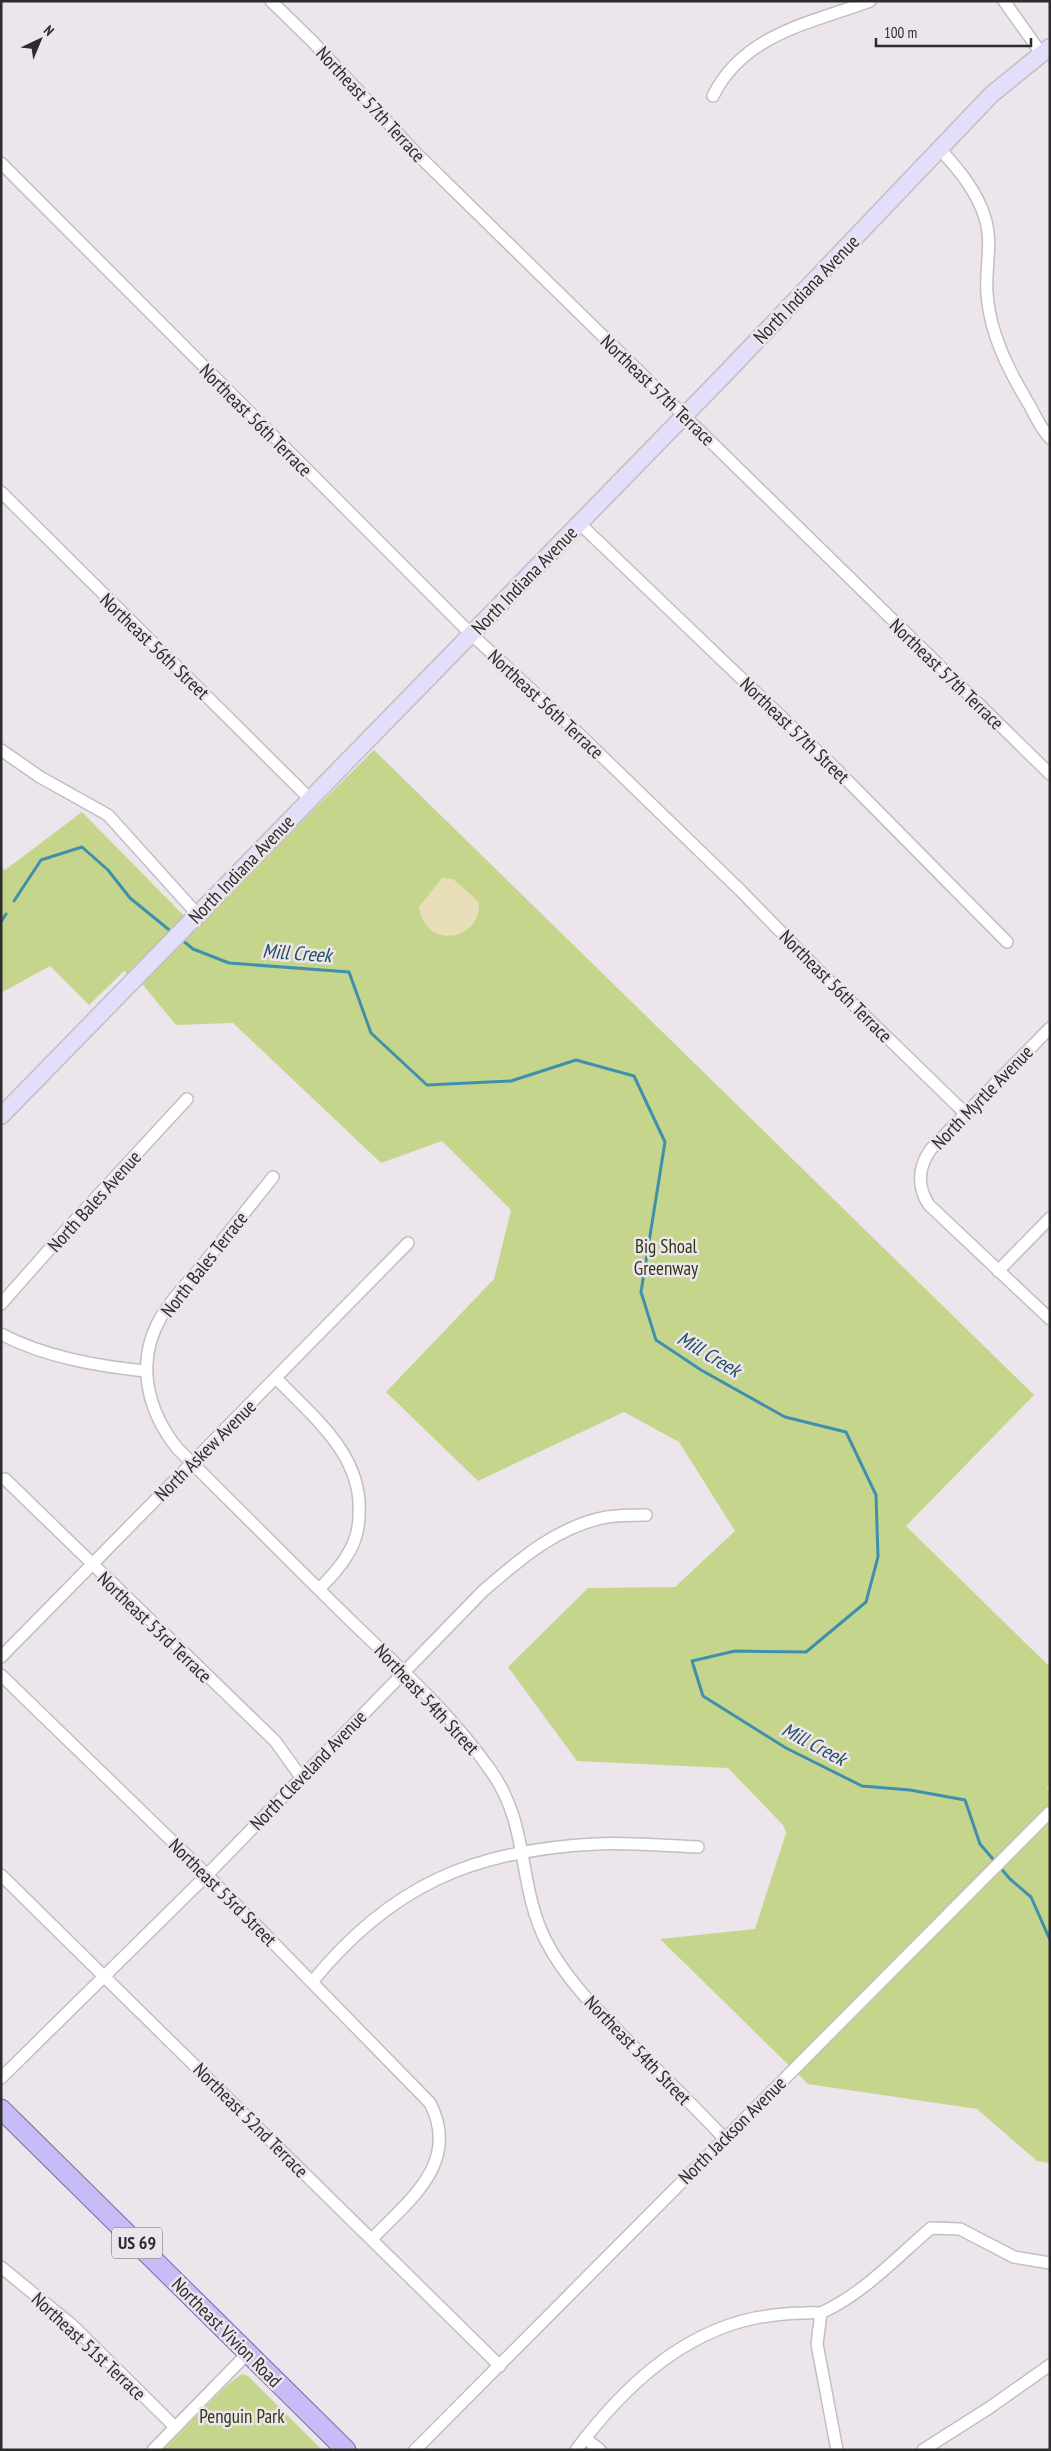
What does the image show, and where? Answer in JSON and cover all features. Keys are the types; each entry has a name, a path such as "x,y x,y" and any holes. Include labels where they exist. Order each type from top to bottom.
{"main road":[{"name":"Northeast Vivion Road","path":"1,2108 346,2450"}],"street":[{"name":"Northeast 57th Terrace","path":"271,1 312,41 417,154 1050,774"},
{"path":"713,96 722,78 750,50 795,26 870,1"},
{"path":"1004,1 1046,50"},
{"name":"North Indiana Avenue","path":"1,1116 684,416 992,94 1046,50"},
{"path":"940,148 969,184 985,218 989,247 987,293 993,331 999,348 1020,390 1050,438"},
{"name":"Northeast 56th Terrace","path":"1,163 471,634 579,734 740,890 823,975 966,1114"},
{"name":"Northeast 56th Street","path":"1,492 310,799"},
{"name":"Northeast 57th Street","path":"579,523 836,769 1007,942"},
{"path":"1,750 40,777 108,815 198,915"},
{"name":"North Myrtle Avenue","path":"998,1270 929,1205 922,1192 921,1170 931,1149 1050,1028"},
{"name":"North Bales Avenue","path":"1,1304 187,1099"},
{"name":"North Bales Terrace","path":"192,1464 177,1448 159,1422 152,1407 145,1371 151,1342 166,1308 273,1177"},
{"path":"1050,1218 998,1270 1050,1319"},
{"name":"North Askew Avenue","path":"1,1657 408,1242"},
{"path":"1,1334 48,1353 115,1368 145,1371"},
{"path":"276,1378 344,1452 356,1478 359,1492 359,1520 354,1542 338,1568 319,1589"},
{"name":"Northeast 54th Street","path":"192,1464 447,1715 492,1773 512,1810 524,1852 532,1905 547,1942 562,1965 596,2009 724,2138"},
{"name":"Northeast 53rd Terrace","path":"4,1480 91,1566 275,1741 301,1777"},
{"name":"North Cleveland Avenue","path":"1,2078 106,1977 207,1875 483,1591 543,1543 558,1534 592,1520 609,1516 646,1515"},
{"name":"Northeast 53rd Street","path":"1,1675 207,1875 430,2103 436,2117 439,2147 430,2176 372,2239"},
{"name":"North Jackson Avenue","path":"415,2450 1050,1812"},
{"path":"312,1982 337,1953 362,1929 402,1898 447,1873 524,1852 597,1844 698,1847"},
{"name":"Northeast 52nd Terrace","path":"1,1875 500,2366"},
{"path":"576,2450 635,2384 667,2356 689,2342 729,2325 754,2318 780,2314 821,2313 860,2289 930,2228 960,2229 1014,2257 1050,2263"},
{"name":"Northeast 51st Terrace","path":"1,2266 72,2325 175,2427"},
{"path":"821,2313 817,2344 837,2450"},
{"path":"153,2450 248,2353"},
{"path":"924,2450 989,2408 1050,2364"},
{"path":"585,2438 600,2450"}],"green space":[{"name":"Big Shoal Greenway","path":"374,750 1034,1395 906,1526 1050,1667 1050,1785 1047,1787 1050,1795 1050,2163 1037,2161 977,2109 808,2084 660,1939 755,1929 786,1833 783,1825 728,1768 577,1761 508,1667 588,1588 675,1587 735,1531 679,1442 624,1412 478,1481 386,1392 494,1279 511,1210 442,1141 381,1163 233,1023 176,1025 143,985 124,971 89,1005 50,966 1,993 1,867 5,870 82,812 195,927"},
{"name":"Penguin Park","path":"242,2374 248,2376 322,2450 163,2450 227,2385"}],"sand":[{"path":"442,878 453,879 479,902 477,916 471,926 462,933 452,936 441,935 431,930 423,921 419,907"}],"waterway":[{"name":"Mill Creek","path":"14,901 41,860 82,847 108,870 130,898 173,933"},
{"name":"Mill Creek","path":"1,922 6,914"},
{"name":"Mill Creek","path":"182,940 193,949 229,963 349,972 371,1033 427,1085 511,1081 576,1060 634,1076 665,1142 641,1292 656,1340 701,1370 785,1417 846,1432 876,1495 878,1557 866,1602 806,1652 735,1651 692,1661 703,1696 786,1748 862,1786 910,1790 965,1800 980,1844 1010,1879 1031,1897 1050,1940"}]}
